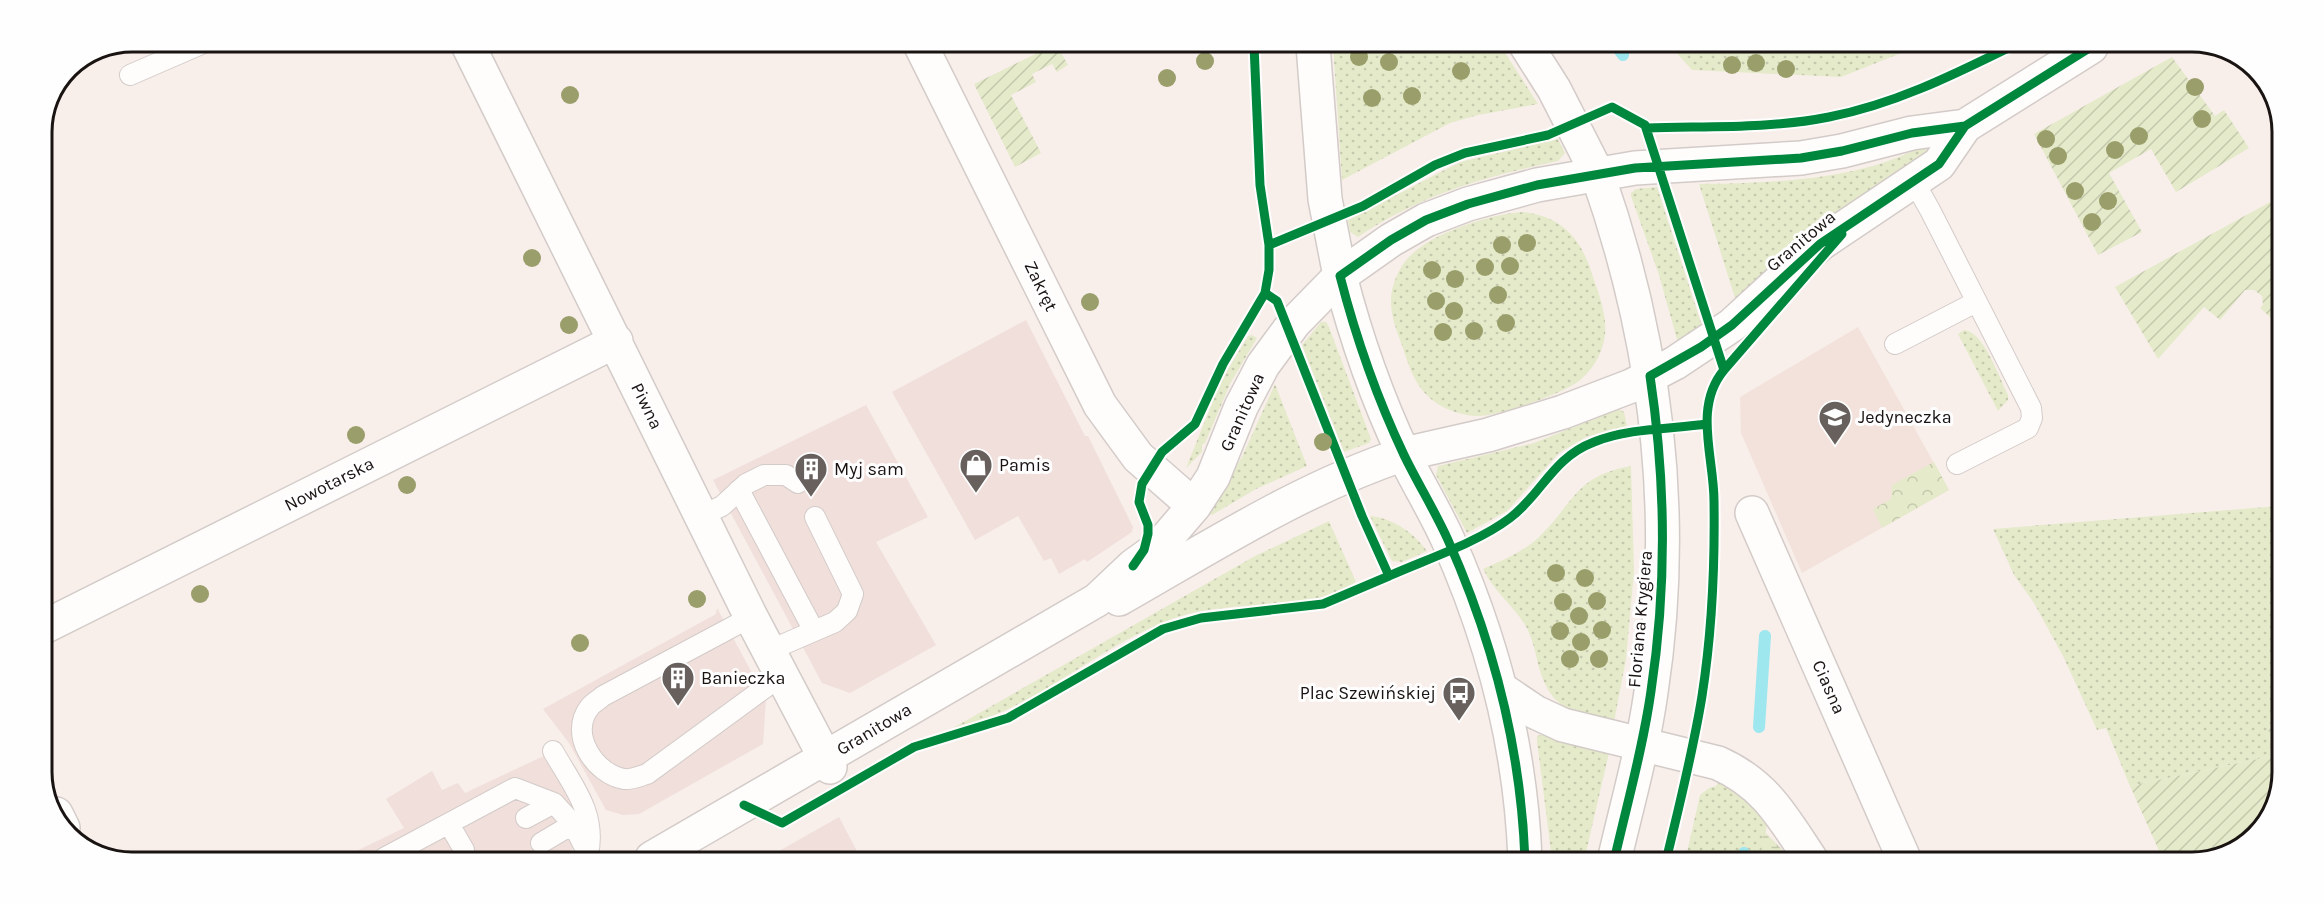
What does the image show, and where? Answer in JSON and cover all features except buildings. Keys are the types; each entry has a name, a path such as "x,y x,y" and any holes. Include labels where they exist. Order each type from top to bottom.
{"street":[{"name":"Piwna","path":"472,52 751,617 827,763"},
{"name":"Zakręt","path":"924,52 1100,405 1138,457 1194,506"},
{"path":"1314,52 1324,188 1340,276 1364,360 1404,454 1449,541 1480,620 1500,688 1517,774 1524,852"},
{"name":"Floriana Krygiera","path":"1530,52 1554,89 1597,173 1628,272 1650,376 1660,451 1663,561 1655,665 1641,745 1616,852"},
{"name":"Granitowa","path":"1096,600 1118,599 1291,502 1340,478 1404,454 1514,428 1587,404 1650,376 1701,347 1732,325 1820,244 1939,164 1965,126 2083,52"},
{"name":"Granitowa","path":"663,852 827,763 1096,600 1133,566 1158,548 1194,506 1217,469 1241,407 1263,365 1294,323 1340,276 1390,240 1440,215 1508,192 1597,173 1658,166 1777,161 1842,151 1912,133 1965,126"},
{"name":"Nowotarska","path":"53,623 616,341"},
{"name":"Ciasna","path":"1752,513 1901,852"},
{"path":"1500,688 1542,717 1563,725 1718,763 1743,775 1772,801 1806,852"}],"lane":[{"path":"130,75 183,52"},
{"path":"1913,180 2031,408 2032,418 2028,428 1957,464"},
{"path":"1895,344 1976,302"},
{"path":"701,516 722,506 739,490 764,476 786,475 798,483"},
{"path":"739,490 814,631"},
{"path":"751,617 603,696 589,707 582,723 583,742 606,773 626,779 647,774 814,631 835,622 847,611 853,594 815,517"},
{"path":"553,751 585,806 592,833 590,852"},
{"path":"395,852 515,788 554,803 573,824 587,852"},
{"path":"526,818 554,803"},
{"path":"449,824 464,850"},
{"path":"541,843 573,824"}],"shaded area":[{"path":"1026,320 1085,436 1088,436 1133,527 1132,532 1087,562 1085,559 1059,574 1051,558 1044,561 1018,516 975,540 892,392"},
{"name":"Jedyneczka","path":"1858,327 1949,490 1802,573 1741,433 1740,397"},
{"path":"866,405 928,517 876,542 936,645 850,693 822,683 713,480"},
{"path":"717,608 766,699 763,744 639,814 623,815 606,810 569,743 543,709 716,614"},
{"path":"548,754 589,833 569,852 354,852 404,828 386,799 432,771 442,790 458,783 465,793"},
{"path":"839,817 857,852 777,852"}],"green space":[{"path":"1040,52 1061,52 1068,65 1057,72 1052,64 1032,74 1036,82 1011,95 1041,153 1015,167 974,84"},
{"path":"1333,52 1505,52 1538,104 1478,115 1450,123 1342,180"},
{"path":"1676,52 1904,52 1841,77 1692,70"},
{"path":"2172,57 2215,116 2224,110 2249,148 2176,192 2151,149 2109,173 2142,232 2098,255 2034,134"},
{"path":"1558,139 1565,153 1558,161 1505,173 1429,198 1381,222 1358,237 1350,232 1348,220 1460,162"},
{"path":"1920,147 1927,150 1927,154 1736,301 1699,184 1754,183 1812,178 1869,167"},
{"path":"1657,187 1703,329 1678,343 1659,275 1631,196 1636,189"},
{"path":"2271,201 2271,318 2260,308 2263,305 2262,296 2254,290 2245,290 2220,320 2204,307 2158,359 2115,287"},
{"path":"1524,212 1559,224 1576,240 1582,250 1598,292 1605,320 1604,339 1600,353 1593,366 1579,381 1544,398 1513,409 1486,415 1476,416 1451,411 1425,393 1412,372 1392,313 1391,298 1395,281 1407,259 1433,239 1480,220"},
{"path":"1321,322 1326,322 1329,327 1371,439 1369,443 1344,452 1302,345"},
{"path":"1964,330 1978,338 2008,395 2008,400 1998,411 1958,334"},
{"path":"1252,335 1257,338 1231,382 1205,443 1202,445 1202,452 1186,468 1221,381 1248,336"},
{"path":"1275,384 1307,466 1256,489 1212,515 1208,512 1242,457"},
{"path":"1619,409 1624,412 1627,426 1586,437 1559,453 1507,511 1467,533 1436,475 1438,466 1534,443"},
{"path":"1934,462 1949,490 1882,528 1873,509 1891,499 1892,485"},
{"path":"1631,466 1634,572 1626,659 1614,722 1577,713 1558,702 1551,694 1544,683 1527,628 1483,569 1533,542 1578,492 1598,476"},
{"path":"2272,507 2272,728 2268,728 2272,756 2130,786 2106,728 2097,730 2063,656 2034,603 2014,575 1993,529"},
{"path":"1370,516 1395,523 1416,538 1427,551 1402,562 1392,561"},
{"path":"1329,521 1356,582 1314,599 1211,610 1178,617 1149,628 1121,643 1013,707 953,728 1255,556"},
{"path":"2268,728 2272,728 2272,756"},
{"path":"1545,734 1607,750 1609,753 1586,852 1551,852 1537,736"},
{"path":"2272,756 2270,787 2258,816 2240,835 2227,843 2207,850 2160,852 2130,786"},
{"path":"1721,779 1768,819 1762,852 1687,852 1700,795 1716,786"},
{"path":"1764,831 1784,852 1761,852"}],"waterway":[{"path":"1759,727 1765,636"}],"cycle path":[{"path":"1254,52 1260,185 1269,245"},
{"path":"1647,128 1784,124 1829,117 1900,96 1946,78 2000,52"},
{"path":"1524,852 1518,778 1511,737 1491,657 1464,578 1448,540 1404,455 1376,390 1340,276 1391,240 1426,220 1468,204 1537,185 1635,168 1801,158 1842,151 1912,133 1965,126 2083,52"},
{"path":"1612,107 1645,125 1724,370 1709,400 1707,424 1635,431 1594,442 1568,457 1521,508 1497,527 1467,543 1389,576 1362,516 1277,301 1265,293 1269,270 1269,245 1363,206 1435,165 1465,153 1548,135 1612,107"},
{"path":"1616,852 1648,712 1660,612 1662,495 1650,376 1701,347 1732,325 1820,244 1939,164 1965,126"},
{"path":"1724,370 1842,234"},
{"path":"1133,566 1144,550 1148,534 1148,525 1139,502 1142,484 1162,452 1195,424 1223,364 1265,293"},
{"path":"1668,852 1694,738 1708,648 1714,526 1713,484 1707,424"},
{"path":"744,805 782,823 914,747 1008,718 1163,629 1201,618 1323,604 1389,576"}],"place":[{"name":"Jedyneczka","path":"1835,446"},
{"name":"Pamis","path":"976,494"},
{"name":"Myj sam","path":"811,498"},
{"name":"Banieczka","path":"678,707"},
{"name":"Plac Szewińskiej","path":"1459,722"}]}
